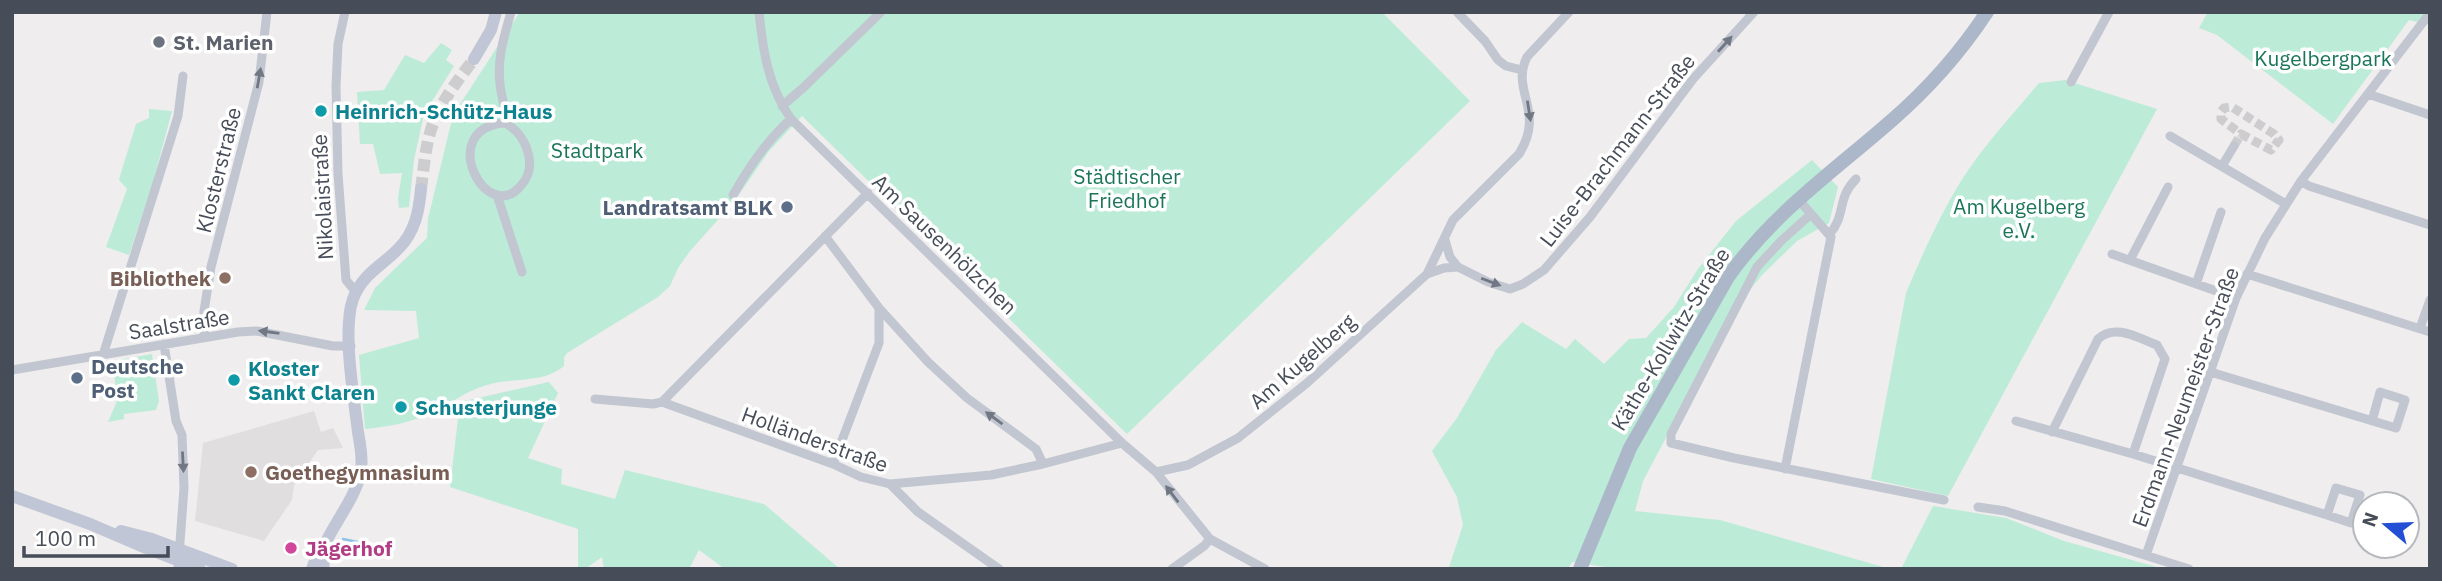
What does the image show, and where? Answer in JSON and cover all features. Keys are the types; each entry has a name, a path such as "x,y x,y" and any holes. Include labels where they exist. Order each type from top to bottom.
{"main road":[{"path":"474,59 491,30 496,12"},
{"name":"Käthe-Kollwitz-Straße","path":"1580,569 1630,448 1728,276 1744,253 1798,199 1916,99 1955,57 1987,12"},
{"path":"312,569 320,548 326,542 354,489 361,470 350,314 356,292 366,276 408,238 417,217 421,189"},
{"path":"12,496 90,523 200,569"},
{"path":"323,569 326,542"},
{"path":"179,560 232,569"}],"street":[{"name":"Klosterstraße","path":"204,336 204,311 211,267 259,82 267,12"},
{"name":"Nikolaistraße","path":"345,12 338,44 336,86 338,174 346,281 356,292"},
{"path":"505,123 499,64 511,12"},
{"name":"Am Sausenhölzchen","path":"759,12 763,51 772,86 790,119 869,193 1122,443 1156,472 1210,539"},
{"path":"782,106 881,12"},
{"path":"1457,12 1485,41 1498,60 1506,66 1522,70 1527,57 1569,12"},
{"name":"Luise-Brachmann-Straße","path":"1458,267 1488,282 1510,289 1524,284 1544,270 1590,217 1693,79 1754,12"},
{"path":"2071,82 2109,12"},
{"name":"Erdmann-Neumeister-Straße","path":"2146,555 2209,371 2247,274 2301,181 2430,13"},
{"name":"Am Kugelberg","path":"1156,472 1188,465 1238,438 1307,383 1427,274 1453,220 1519,154 1526,143 1531,117 1522,70"},
{"path":"103,355 178,116 183,76"},
{"path":"2368,94 2430,115"},
{"path":"733,195 748,169 778,130 790,119"},
{"path":"505,123 514,129 523,142 530,169 519,188 511,193 497,195 486,191 478,181 473,166 472,141 477,132 485,127 505,123"},
{"path":"2170,136 2286,204"},
{"path":"2221,166 2234,146"},
{"path":"1829,235 1838,220 1843,195 1856,179"},
{"path":"2301,181 2309,186 2430,225"},
{"path":"2130,260 2168,187"},
{"path":"662,402 869,193"},
{"path":"497,195 522,272"},
{"path":"1785,469 1831,237 1798,199"},
{"path":"2196,284 2221,212"},
{"path":"1811,214 1757,267 1671,434 1671,443 1785,469 1944,500"},
{"path":"825,236 879,308 928,362 967,398 1036,449 1042,464"},
{"path":"1445,240 1450,257 1458,267"},
{"path":"2112,254 2236,298"},
{"path":"1427,274 1444,268 1458,267"},
{"path":"2247,274 2430,332"},
{"path":"2420,328 2430,299"},
{"path":"833,464 879,342 879,308"},
{"name":"Saalstraße","path":"12,370 204,336 257,331 351,346"},
{"path":"2052,432 2098,339 2104,334 2118,331 2157,345 2165,359 2133,454"},
{"path":"164,344 176,421 185,434 179,560"},
{"path":"2209,371 2372,421 2396,428 2405,400 2381,392 2372,421"},
{"name":"Holländerstraße","path":"595,399 653,404 662,402 833,464 861,477 890,484 918,512 999,569"},
{"path":"2017,421 2327,515"},
{"path":"890,484 991,475 1122,443"},
{"path":"1978,507 2005,512 2189,569"},
{"path":"1172,569 1210,539 1265,569"}],"shaded area":[{"name":"Goethegymnasium","path":"314,411 321,432 333,428 343,448 318,450 294,485 292,500 264,541 195,521 203,443"}],"green space":[{"path":"520,12 1382,12 1470,101 1127,434 802,116 769,151 734,202 690,251 670,286 658,297 567,353 564,366 556,372 479,388 414,420 365,429 359,355 419,338 416,311 364,310 375,288 427,238 428,219 453,115"},
{"name":"Kugelbergpark","path":"2208,12 2430,12 2430,25 2409,20 2333,124 2217,35 2199,28"},
{"path":"441,43 452,50 446,60 454,66 424,114 414,160 409,207 399,208 402,173 380,174 373,144 360,144 357,92 384,90 405,55 424,63"},
{"name":"Am Kugelberg e.V.","path":"2065,80 2157,109 1948,496 1871,479 1906,293 1932,235 1961,181 2008,119 2039,83"},
{"path":"149,109 172,111 153,182 129,255 106,247 127,189 119,180 136,124 149,118"},
{"path":"1812,160 1838,187 1829,223 1797,241 1762,275 1733,311 1643,481 1635,511 1720,520 1890,569 1619,569 1572,562 1568,569 1449,567 1463,525 1457,497 1432,451 1457,418 1496,350 1522,322 1566,349 1575,339 1604,364 1629,339 1646,338 1674,307 1698,269 1736,221"},
{"path":"152,354 159,401 156,410 124,414 124,419 108,422 117,401 113,361"},
{"path":"549,382 558,393 528,458 562,469 561,484 615,499 625,470 764,504 840,569 725,569 699,550 689,569 604,569 602,557 585,569 578,569 578,529 450,487 460,402"},
{"path":"1933,506 2006,518 2064,541 2164,569 1901,569"}],"waterway":[{"path":"343,539 387,548"}],"tunnel":[{"path":"421,189 426,148 433,124 446,98 474,59"},
{"path":"2234,146 2241,134 2271,150 2279,140 2232,107 2224,108 2221,119 2241,134"}],"place":[{"name":"St. Marien","path":"159,42"},
{"name":"Heinrich-Schütz-Haus","path":"321,111"},
{"name":"Landratsamt BLK","path":"787,207"},
{"name":"Bibliothek","path":"225,278"},
{"name":"Deutsche Post","path":"77,378"},
{"name":"Kloster Sankt Claren","path":"234,380"},
{"name":"Schusterjunge","path":"401,407"},
{"name":"Goethegymnasium","path":"251,472"},
{"name":"Jägerhof","path":"291,548"}],"park label":[{"name":"Stadtpark","path":"597,150"},
{"name":"Städtischer Friedhof","path":"1127,188"}]}
